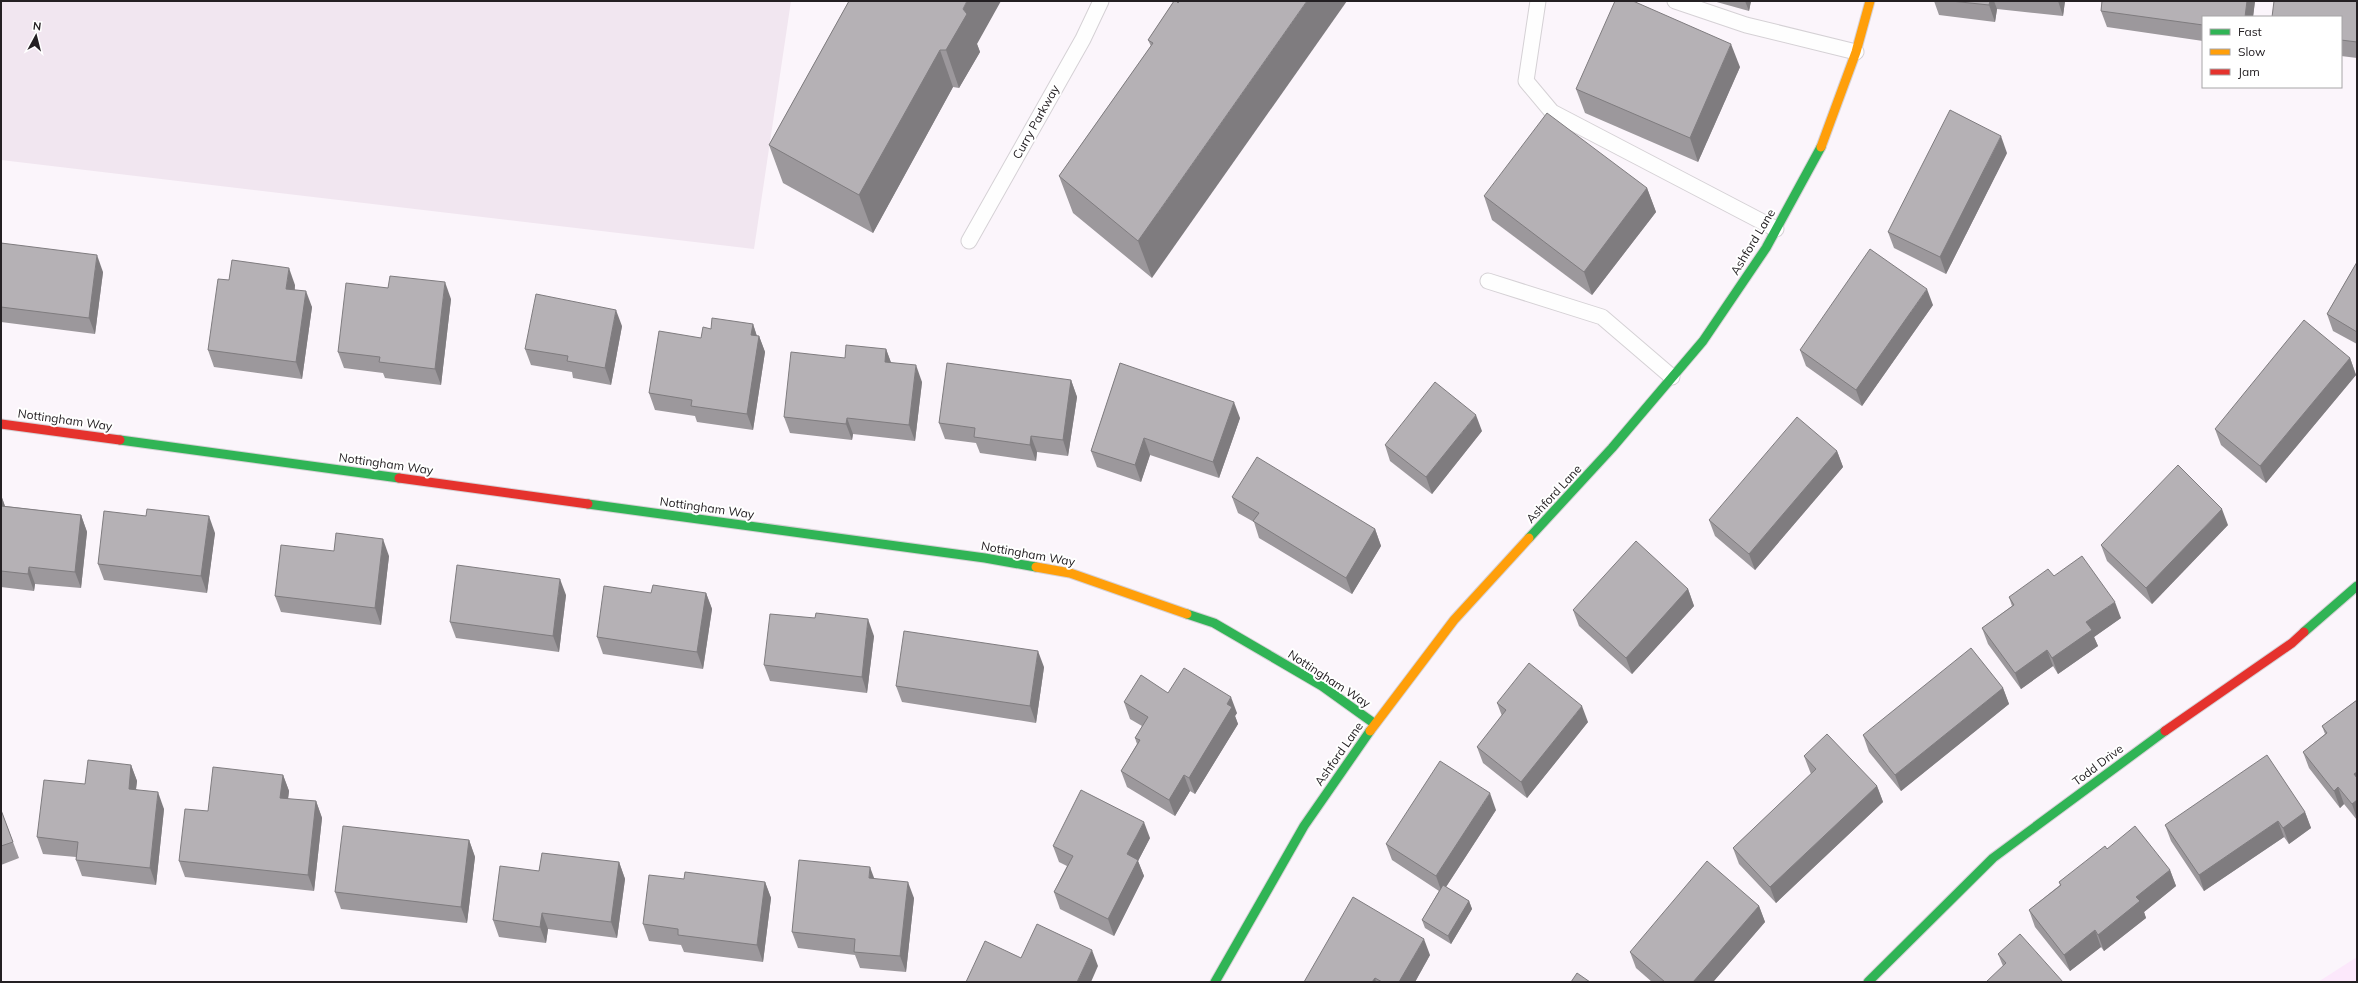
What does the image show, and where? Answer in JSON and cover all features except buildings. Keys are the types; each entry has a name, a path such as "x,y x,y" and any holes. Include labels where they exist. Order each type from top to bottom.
{"street":[{"name":"Ashford Lane","path":"1215,982 1304,826 1375,724 1454,620 1612,448 1703,341 1766,248 1819,151 1856,52 1870,1"},
{"name":"Nottingham Way","path":"1,424 985,558 1070,573 1214,623 1322,686 1375,724"},
{"name":"Todd Drive","path":"1868,982 1993,858 2134,753 2292,642 2357,586"}],"lane":[{"name":"Curry Parkway","path":"969,241 1082,39 1101,1"},
{"path":"1538,1 1526,81 1552,112 1776,229"},
{"path":"1674,1 1746,25 1856,52"},
{"path":"1488,281 1602,317 1672,377"}],"shaded area":[{"path":"1,1 791,1 754,249 1,160"},
{"path":"2357,957 2357,982 2318,982"}],"traffic: fast":[{"path":"1529,538 1612,448 1703,341 1766,248 1821,147"},
{"path":"120,440 399,478"},
{"path":"588,504 985,558 1036,567"},
{"path":"2304,632 2357,586"},
{"path":"1187,614 1214,623 1322,686 1375,724"},
{"path":"1215,982 1304,826 1370,731"},
{"path":"1868,982 1993,858 2165,731"}],"traffic: slow":[{"path":"1821,147 1856,52 1870,1"},
{"path":"1370,731 1454,620 1529,538"},
{"path":"1036,567 1070,573 1187,614"}],"traffic: jam":[{"path":"1,424 120,440"},
{"path":"399,478 588,504"},
{"path":"2165,731 2292,643 2304,632"}]}
